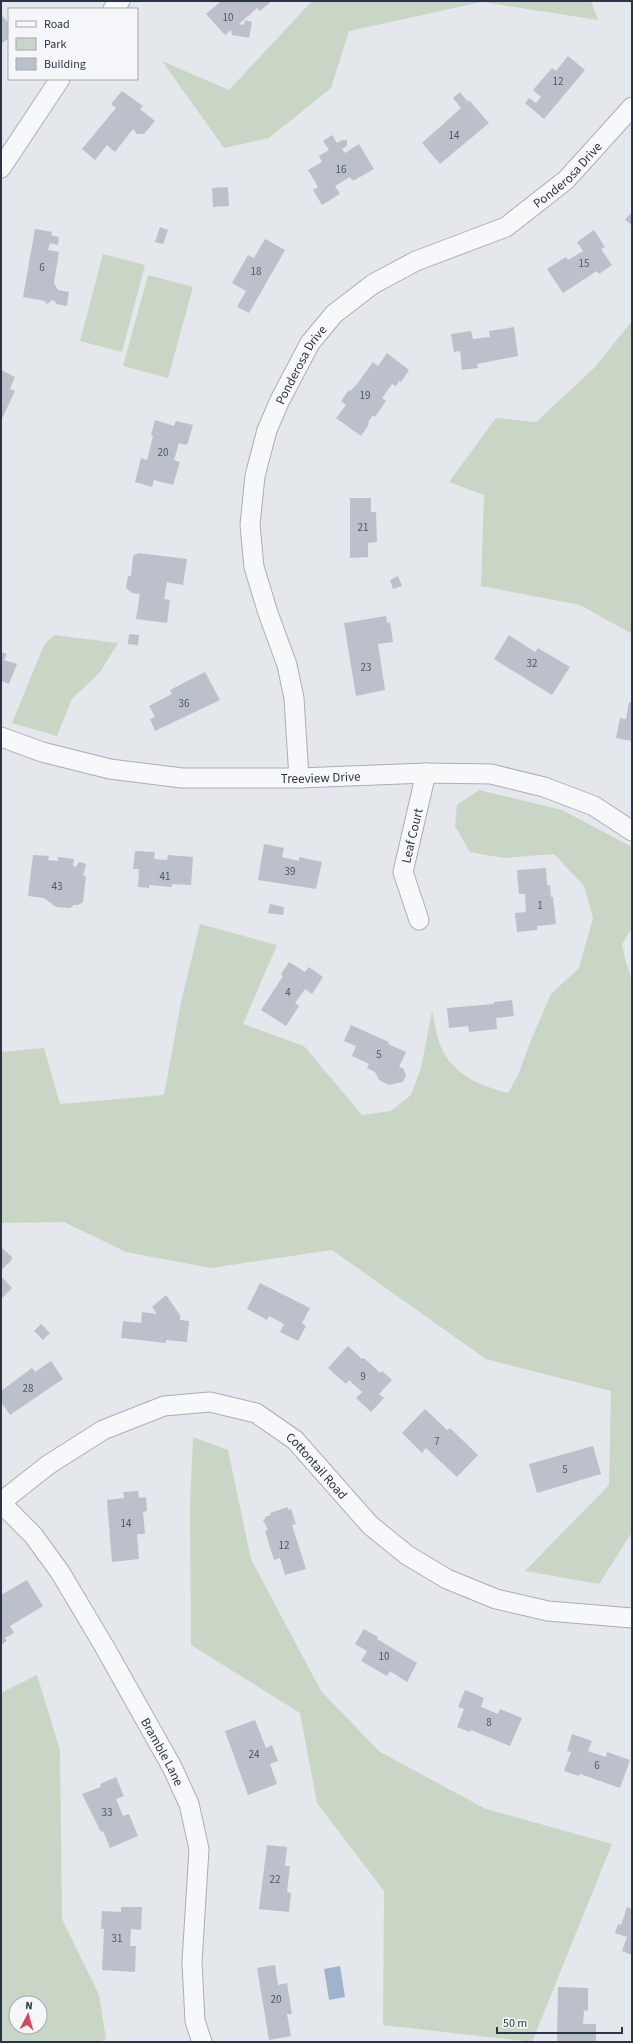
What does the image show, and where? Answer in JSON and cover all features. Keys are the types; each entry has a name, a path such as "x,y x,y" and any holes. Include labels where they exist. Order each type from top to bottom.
{"street":[{"path":"1,168 59,80"},
{"name":"Ponderosa Drive","path":"299,778 294,698 287,665 254,567 250,525 255,476 267,430 280,400 310,343 334,314 373,284 416,261 506,227 566,180 632,108"},
{"name":"Treeview Drive","path":"1,737 42,752 110,769 182,778 299,778 426,773 491,774 544,787 594,806 632,831"},
{"name":"Leaf Court","path":"420,920 403,872 426,773"},
{"name":"Cottontail Road","path":"1,1502 48,1465 104,1430 164,1406 210,1402 256,1413 295,1440 370,1525 407,1555 447,1579 496,1599 548,1611 632,1618"},
{"name":"Bramble Lane","path":"1,1502 33,1536 60,1572 104,1646 168,1760 189,1804 198,1849 192,1962 195,2022 202,2042"}],"green space":[{"path":"312,1 591,1 598,20 482,2 349,31 331,88 269,138 224,148 162,61 229,90"},
{"path":"103,254 145,265 122,352 80,341"},
{"path":"148,275 193,287 168,378 123,366"},
{"path":"632,321 632,634 580,605 481,586 484,495 449,482 496,418 536,422 594,368"},
{"path":"54,635 118,643 100,672 72,699 57,736 12,723 44,645"},
{"path":"479,790 562,810 632,847 632,928 622,944 632,980 632,1532 599,1584 525,1571 609,1485 611,1391 486,1359 332,1250 211,1268 126,1252 64,1222 1,1223 1,1052 44,1048 60,1104 164,1095 181,1002 200,924 277,945 243,1024 304,1046 362,1115 391,1111 411,1095 421,1068 432,1011 439,1043 446,1057 453,1065 460,1072 478,1083 508,1093 518,1075 551,994 579,968 593,918 584,886 554,854 503,858 470,852 455,826 457,805"},
{"path":"193,1437 228,1450 251,1559 321,1691 380,1752 486,1809 612,1844 532,2042 383,2025 384,1891 317,1803 300,1713 191,1645 190,1505"},
{"path":"37,1675 60,1750 62,1919 99,1995 106,2039 101,2042 1,2042 1,1693"}],"water":[{"path":"340,1966 345,1997 329,2000 324,1969"}],"building":[{"path":"221,1 272,1 260,11 257,8 239,24 244,25 245,20 252,22 249,38 232,35 231,30 225,35 206,14"},
{"path":"1,14 8,23 8,39 1,44"},
{"path":"568,56 585,70 544,119 525,103 529,98 536,103 541,97 533,90 552,68 556,71"},
{"path":"122,91 143,106 140,109 155,121 144,134 137,134 133,129 115,152 107,145 95,160 82,149 116,108 111,104"},
{"path":"460,92 489,123 440,164 422,143 461,108 453,98"},
{"path":"332,135 337,143 342,140 347,140 347,146 342,149 345,153 359,144 374,169 353,181 350,177 335,186 340,194 322,205 313,190 318,187 308,170 322,162 319,156 329,150 323,141"},
{"path":"228,187 229,206 213,207 212,188"},
{"path":"632,212 632,225 625,220"},
{"path":"160,227 168,230 163,244 155,242"},
{"path":"35,229 52,232 51,235 59,237 58,245 50,243 48,250 59,252 54,283 58,290 69,292 67,306 57,304 53,300 47,304 45,301 23,297"},
{"path":"594,230 605,247 601,249 612,265 599,274 597,271 563,293 547,269 566,257 568,260 583,251 577,242"},
{"path":"265,239 285,250 249,313 237,307 246,291 232,283 248,255 254,258"},
{"path":"514,327 518,356 477,364 478,368 462,370 460,351 454,352 451,334 471,331 473,339 490,337 489,331"},
{"path":"387,353 409,370 401,382 399,381 396,386 392,384 382,398 386,401 375,417 373,415 368,422 369,424 361,436 336,418 346,405 341,401 349,390 350,391 357,384 373,362 378,366"},
{"path":"1,370 15,377 10,389 15,391 1,421"},
{"path":"155,420 174,426 176,421 193,425 187,445 179,443 174,460 180,462 173,485 154,480 152,487 135,482 141,458 147,460"},
{"path":"350,498 371,498 371,512 376,512 377,542 368,543 368,557 350,558"},
{"path":"138,553 187,559 183,585 167,582 164,599 170,600 167,623 136,619 140,594 132,593 126,588 128,576 131,576 133,556"},
{"path":"398,576 402,586 393,589 390,580"},
{"path":"386,616 387,623 390,622 393,642 378,644 385,690 356,696 344,623"},
{"path":"129,634 139,635 138,645 128,644"},
{"path":"509,635 535,652 538,648 570,667 552,695 494,659"},
{"path":"1,652 7,654 4,660 17,664 9,684 1,681"},
{"path":"205,672 220,700 155,731 150,719 155,717 149,706 172,694 170,690"},
{"path":"629,702 632,703 632,741 616,738 620,718 626,719"},
{"path":"264,844 284,848 282,857 299,861 299,857 322,862 316,889 258,880"},
{"path":"135,851 155,852 154,859 167,860 168,855 193,857 191,885 172,884 172,887 149,885 149,888 138,887 139,869 133,869"},
{"path":"33,855 49,856 48,860 58,861 58,857 74,859 73,866 76,867 79,862 84,863 86,865 83,876 86,876 83,902 70,908 56,907 44,898 28,896"},
{"path":"546,868 547,885 550,885 551,897 553,897 556,924 537,926 537,930 517,932 515,913 526,912 525,894 519,894 517,870"},
{"path":"270,904 284,907 283,915 268,913"},
{"path":"289,962 305,972 309,967 323,977 312,994 305,989 295,1003 299,1006 286,1026 261,1010 283,976 281,974"},
{"path":"512,1000 514,1016 496,1018 497,1029 469,1032 468,1026 449,1028 447,1008 494,1004 494,1002"},
{"path":"351,1025 389,1042 388,1044 406,1052 399,1067 403,1068 406,1075 403,1082 389,1085 379,1080 375,1072 367,1068 369,1064 352,1056 356,1046 344,1041"},
{"path":"1,1247 12,1257 11,1261 1,1270"},
{"path":"1,1276 12,1288 1,1299"},
{"path":"260,1283 310,1308 302,1323 306,1326 298,1341 280,1332 284,1324 269,1316 267,1320 247,1309"},
{"path":"166,1295 180,1315 180,1320 189,1321 187,1342 166,1340 166,1343 121,1338 123,1321 141,1323 142,1312 157,1314 152,1307"},
{"path":"41,1324 50,1333 43,1340 34,1331"},
{"path":"348,1346 380,1373 382,1371 392,1380 379,1394 384,1398 371,1412 356,1398 362,1392 349,1380 346,1384 328,1368"},
{"path":"51,1361 63,1379 10,1415 1,1402 1,1391 32,1368 35,1372"},
{"path":"425,1409 447,1430 450,1428 478,1455 457,1477 426,1448 422,1453 402,1433"},
{"path":"593,1446 601,1474 537,1493 529,1464"},
{"path":"138,1491 139,1498 146,1497 147,1511 143,1512 145,1534 137,1534 139,1559 112,1562 107,1500 124,1498 123,1492"},
{"path":"288,1507 288,1510 291,1509 296,1524 292,1525 306,1569 285,1575 280,1558 274,1560 265,1531 268,1530 263,1520 265,1517 271,1515 270,1513"},
{"path":"27,1580 43,1606 10,1626 14,1633 5,1638 7,1641 1,1645 1,1595"},
{"path":"364,1629 378,1637 377,1639 417,1663 407,1682 390,1671 387,1676 361,1661 367,1651 355,1644"},
{"path":"465,1690 484,1698 481,1707 498,1714 500,1709 522,1718 510,1746 471,1730 470,1732 457,1727 464,1709 458,1707"},
{"path":"255,1720 266,1748 272,1745 278,1761 270,1764 277,1784 248,1795 225,1731"},
{"path":"572,1734 592,1741 588,1751 606,1757 607,1752 630,1760 620,1788 580,1774 579,1776 564,1771 571,1752 567,1751"},
{"path":"116,1777 124,1796 116,1799 123,1816 129,1814 138,1836 110,1848 103,1831 101,1832 82,1794 101,1787 100,1784"},
{"path":"267,1845 287,1847 285,1866 290,1866 287,1892 291,1893 289,1912 259,1909"},
{"path":"121,1907 142,1907 141,1930 131,1929 130,1946 136,1946 135,1972 102,1970 104,1929 101,1929 102,1911 121,1912"},
{"path":"627,1907 632,1909 632,1955 622,1951 627,1937 615,1933 618,1924 621,1925"},
{"path":"275,1965 278,1985 287,1983 292,2014 287,2014 291,2036 269,2040 257,1968"},
{"path":"558,1987 588,1988 588,2011 584,2010 583,2024 596,2024 596,2042 557,2041"}]}
